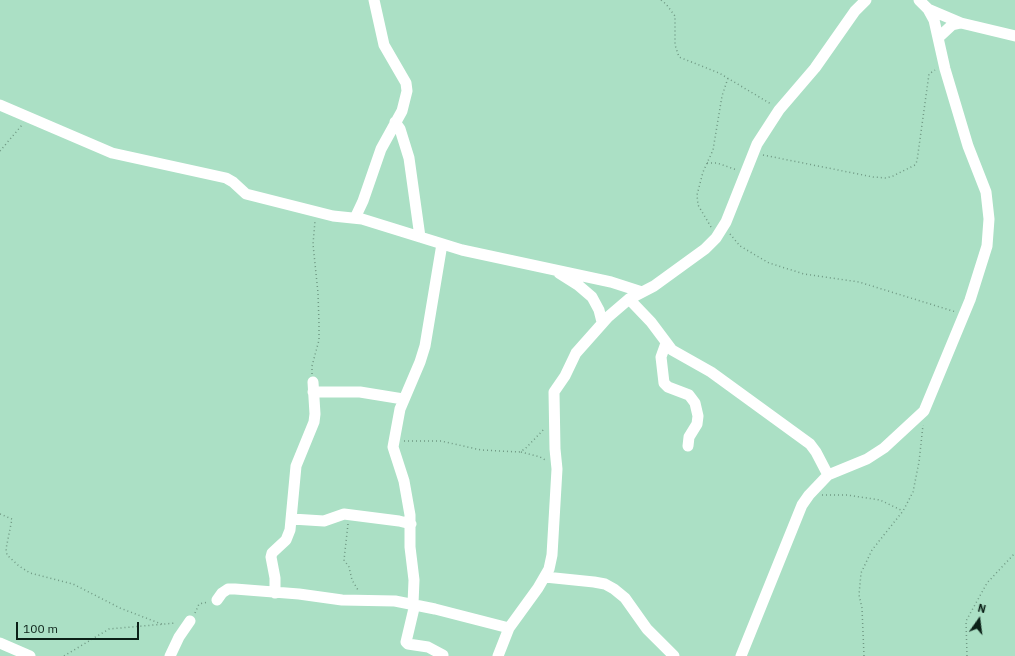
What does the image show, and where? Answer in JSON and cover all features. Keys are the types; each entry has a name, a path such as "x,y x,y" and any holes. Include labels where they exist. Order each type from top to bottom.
{"street":[{"path":"355,218 381,149 402,111 406,91 406,83 384,46 374,0"},
{"path":"498,656 509,628 545,577 552,555 557,469 554,392 565,376 576,353 602,322 629,299 654,286 667,277 705,249 716,238 726,222 753,152 779,110 815,68 855,11 866,0"},
{"path":"742,656 802,505 809,495 828,475 867,459 884,448 924,411 970,300 987,246 989,219 986,192 968,146 945,69 934,20 928,9 919,0"},
{"path":"928,9 962,23 1015,36"},
{"path":"938,38 952,25 962,23"},
{"path":"0,104 112,153 226,178 233,182 246,194 314,211 355,218 388,226 442,244 612,282 642,292"},
{"path":"396,122 400,129 409,158 420,237"},
{"path":"442,244 425,346 420,362 404,399 393,447 407,493 411,524 410,553 414,580 414,604 406,642 408,644 428,647 443,655"},
{"path":"553,270 586,291 596,303 602,322"},
{"path":"629,299 651,322 666,343 681,356 706,369 740,392 810,444 828,475"},
{"path":"666,343 661,357 664,382 668,387 683,392 689,396 695,403 698,416 697,424 689,437 688,446"},
{"path":"274,593 275,578 270,557 275,549 286,540 292,519 296,466 314,422 313,387 404,399"},
{"path":"292,519 324,521 338,515 350,514 411,524"},
{"path":"545,577 594,582 605,584 614,589 625,598 647,630 674,656"},
{"path":"217,600 222,593 228,589 362,601 395,601 414,604 509,628"},
{"path":"170,656 179,636 190,621"},
{"path":"0,643 30,656"}],"path":[{"path":"661,0 675,16 675,45 679,57 728,78 769,102 779,110"},
{"path":"753,152 778,159 873,177 886,178 892,176 915,165 917,161 929,74 933,70 945,69"},
{"path":"716,238 698,205 697,195 707,163 713,150 722,96 728,78"},
{"path":"0,151 10,137 30,117"},
{"path":"707,163 717,163 737,170"},
{"path":"313,387 312,366 319,340 318,293 313,250 314,211"},
{"path":"726,222 732,238 740,246 769,262 804,274 859,282 963,314"},
{"path":"864,656 862,608 859,595 861,572 872,550 903,511 913,492 919,462 924,411"},
{"path":"521,452 554,418"},
{"path":"394,441 441,441 480,450 521,452 540,457 557,469"},
{"path":"809,495 847,496 880,500 903,511"},
{"path":"0,514 12,520 6,549 7,555 18,566 30,573 72,584 120,608 164,625"},
{"path":"350,514 344,545 344,560 349,567 352,580 362,601"},
{"path":"967,656 966,621 987,583 1015,552"},
{"path":"64,656 109,628 164,625 190,621 199,604 217,600"}]}
